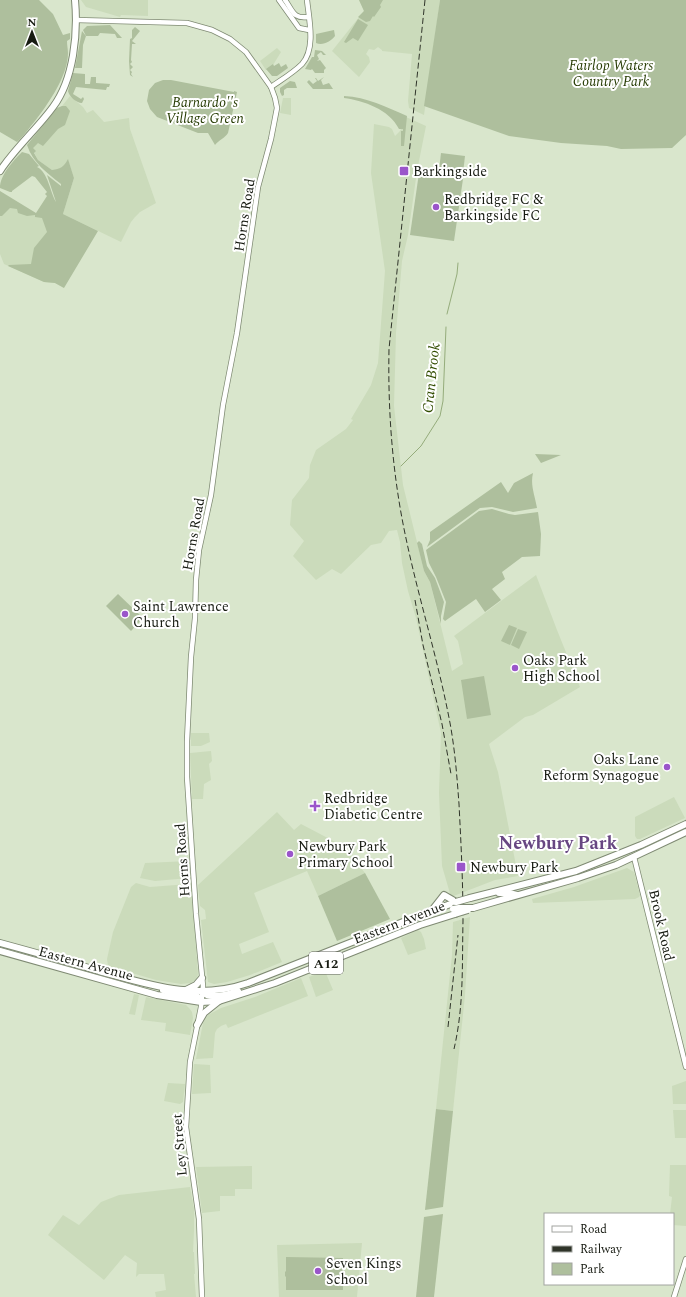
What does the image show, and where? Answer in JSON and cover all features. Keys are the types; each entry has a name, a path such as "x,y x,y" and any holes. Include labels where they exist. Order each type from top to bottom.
{"main road":[{"path":"0,171 58,99 71,62 76,20 75,0"},
{"name":"Eastern Avenue","path":"0,943 156,986 202,991 226,989 245,984 456,902 576,870 641,845 686,824"},
{"name":"Eastern Avenue","path":"0,951 156,995 201,1002 219,1001 275,983 454,911 473,908 578,878 634,857 686,832"},
{"path":"495,902 495,897 498,892 509,892 518,895"},
{"path":"431,911 444,895 456,902"},
{"path":"446,906 454,911"},
{"path":"186,990 196,985 202,978"},
{"path":"156,986 168,993 197,996 201,1002"},
{"path":"202,991 206,995 210,996 257,989"},
{"path":"197,1025 204,1013 219,1001"}],"street":[{"path":"279,0 299,28 309,30"},
{"path":"285,0 296,16 301,18 308,17"},
{"path":"271,87 305,60 310,45 307,0"},
{"name":"Horns Road","path":"76,20 170,22 187,23 204,27 224,36 246,52 271,87 277,108 275,122 258,187 239,319 223,406 211,495 199,550 196,580 195,618 188,700 188,777 202,991"},
{"name":"Brook Road","path":"634,857 686,1067"},
{"name":"Ley Street","path":"202,991 190,1062 186,1127 199,1219 202,1297"},
{"path":"674,1297 686,1259"}],"shaded area":[{"path":"81,0 148,0 148,16 121,15 120,17 86,7"},
{"path":"359,0 440,0 424,115 409,108 408,101 412,54 382,51 378,47 374,50 369,49 366,54 369,57 370,62 359,77 332,51 364,11"},
{"path":"277,48 281,52 273,65 266,70 260,61"},
{"path":"70,96 83,107 87,113 93,110 104,122 129,118 130,129 156,203 140,212 135,217 121,242 63,214 74,178 68,160 66,165 60,169 52,170 38,160 32,148"},
{"path":"283,98 291,98 291,115 280,113"},
{"path":"406,117 426,126 417,171 408,235 402,261 396,333 394,406 403,485 424,571 430,582 452,671 463,664 458,641 454,636 536,575 580,687 533,715 525,717 489,744 498,772 518,876 495,880 451,897 442,866 439,793 441,733 416,618 408,591 397,530 389,531 381,543 371,545 341,574 332,569 316,580 293,556 304,541 290,525 292,500 309,478 310,465 316,450 346,429 353,420 351,419 371,385 378,363 385,271 371,173 374,124 389,127 392,129 395,136 400,131"},
{"path":"0,194 36,215 42,206 64,288 55,283 44,282 4,264 0,254"},
{"path":"191,733 209,733 210,742 201,746 191,746"},
{"path":"211,751 212,761 209,764 211,780 204,784 203,799 192,799 190,753"},
{"path":"674,797 685,818 640,839 637,839 635,836 635,817"},
{"path":"277,812 294,830 301,824 343,846 365,873 318,896 307,871 254,893 269,932 239,944 242,954 273,942 282,962 250,975 227,982 214,984 208,982 201,920 206,919 205,910 200,906 198,885"},
{"path":"189,861 191,876 189,878 155,881 140,878 145,863"},
{"path":"627,868 634,872 640,895 635,899 533,903 532,899 574,887"},
{"path":"136,883 150,887 189,884 192,887 198,975 191,983 181,984 156,980 108,966 107,959 113,932 131,887"},
{"path":"470,917 465,995 453,1111 436,1109 452,955 453,922"},
{"path":"418,930 421,932 424,939 426,949 408,955 401,938"},
{"path":"325,971 333,990 316,997 309,977"},
{"path":"301,978 308,996 228,1028 226,1024 221,1026 215,1033 213,1058 196,1059 203,1023 208,1015 221,1008 255,997"},
{"path":"134,994 139,995 135,1015 129,1014"},
{"path":"146,997 186,1005 192,1012 193,1018 190,1035 165,1031 166,1023 141,1020"},
{"path":"194,1064 210,1065 211,1093 192,1094"},
{"path":"686,1081 686,1104 673,1104 672,1086"},
{"path":"168,1083 185,1084 183,1102 180,1104 164,1101"},
{"path":"673,1110 686,1110 686,1138 675,1138"},
{"path":"670,1165 686,1165 686,1226 674,1225 674,1213 670,1213 672,1197 669,1196"},
{"path":"252,1166 252,1189 235,1189 235,1196 220,1196 220,1211 202,1213 196,1167"},
{"path":"190,1187 194,1209 193,1252 196,1297 156,1297 155,1292 166,1290 164,1274 139,1274 136,1277 137,1263 125,1255 104,1280 48,1235 63,1215 79,1225 101,1202 119,1195"},
{"name":"Seven Kings School","path":"362,1243 357,1297 279,1297 277,1245"}],"green space":[{"path":"0,0 39,0 53,14 63,35 70,33 70,39 67,41 67,62 61,80 46,106 22,138 17,142 0,132"},
{"path":"359,0 383,0 380,5 381,7 374,17 373,16 370,21 366,22 358,17 364,11"},
{"name":"Fairlop Waters Country Park","path":"440,0 686,0 686,135 672,148 621,149 607,146 561,143 509,136 424,106"},
{"path":"358,19 368,25 358,41 353,38 346,43 344,42"},
{"path":"110,25 122,38 117,38 115,34 100,33 98,36 86,36 83,30 87,26"},
{"path":"135,27 140,31 132,41 136,44 132,44 132,62 130,64 133,67 130,70 133,77 130,75 129,61 130,39 132,38 132,30"},
{"path":"334,30 335,36 331,40 319,44 316,43 316,34"},
{"path":"82,31 86,36 83,45 82,68 75,68"},
{"path":"315,50 322,51 326,55 323,55 321,52 317,55 319,59 317,61 320,60 326,68 324,73 315,73 312,69 305,69 312,57 314,57"},
{"path":"279,63 281,67 286,64 288,68 277,76 272,76 266,69 273,64 274,66"},
{"path":"73,73 85,74 85,84 90,84 91,77 96,77 96,83 110,84 109,87 107,87 106,90 76,87 73,94 81,99 83,97 84,99 82,103 77,102 71,97 68,91"},
{"path":"324,77 321,80 323,85 329,83 333,89 313,89 307,82 309,80 313,84 317,81 315,78 318,81"},
{"name":"Barnardo''s Village Green","path":"163,80 171,80 237,92 227,135 215,145 208,133 198,133 157,117 150,109 147,101 149,90 155,83"},
{"path":"290,81 295,82 297,88 287,88 284,90 284,95 282,96 280,88"},
{"path":"344,96 369,100 407,116 404,146 401,146 401,131 403,131 403,129 399,129 389,116 375,107 360,101 344,98"},
{"path":"66,106 70,111 65,125 58,129 43,146 38,143 33,148 36,151 34,153 38,160 52,170 62,167 68,159 74,178 63,214 98,231 64,288 55,283 44,282 8,266 31,264 34,248 47,232 42,218 35,217 35,215 27,216 18,213 17,209 10,208 2,216 0,216 0,191 36,213 47,196 45,194 47,192 35,177 32,176 10,192 0,188 2,178 8,168 22,152 29,154 39,166 37,167 44,173 56,202 47,175 61,186 61,184 46,172 37,162 27,145 57,108"},
{"path":"441,153 465,156 463,173 439,170"},
{"name":"Redbridge FC & Barkingside FC","path":"419,173 463,179 454,241 410,235"},
{"path":"535,454 561,455 541,463"},
{"path":"533,473 532,486 537,508 513,512 492,507 480,508 427,547 430,540 430,532 501,482 508,493 514,483"},
{"path":"492,509 515,515 538,512 541,534 540,556 522,557 502,572 505,579 492,589 501,600 485,612 476,599 445,621 443,619 446,602 429,563 426,550 479,511"},
{"path":"419,541 422,544 427,566 435,578 444,602 441,624 430,582 424,571 417,543"},
{"path":"118,594 143,618 131,631 106,606"},
{"path":"509,625 517,628 510,645 501,641"},
{"path":"518,629 527,632 519,649 511,645"},
{"path":"484,676 491,715 467,719 461,680"},
{"path":"365,873 390,919 337,941 318,896"},
{"path":"436,1109 453,1111 443,1207 425,1210"},
{"path":"443,1214 434,1297 416,1297 424,1217"},
{"path":"286,1257 343,1258 343,1272 345,1272 345,1277 343,1277 343,1290 286,1290"}],"waterway":[{"name":"Cran Brook","path":"447,314 457,274 458,263"},
{"name":"Cran Brook","path":"401,466 421,446 440,416 443,401 446,327"}],"railway":[{"path":"425,0 389,349 389,388 392,445 399,501 410,557 438,667 452,733 456,764 459,804 463,921 461,1001 454,1049"},
{"path":"415,600 423,645 442,724 451,774"},
{"path":"448,1027 458,935"}],"place":[{"name":"Barkingside","path":"404,171"},
{"name":"Redbridge FC & Barkingside FC","path":"436,207"},
{"name":"Saint Lawrence Church","path":"125,614"},
{"name":"Oaks Park High School","path":"515,668"},
{"name":"Oaks Lane Reform Synagogue","path":"667,767"},
{"name":"Redbridge Diabetic Centre","path":"315,806"},
{"name":"Newbury Park Primary School","path":"290,854"},
{"name":"Newbury Park","path":"461,867"},
{"name":"Seven Kings School","path":"318,1271"}],"district":[{"name":"Newbury Park","path":"558,843"}]}
